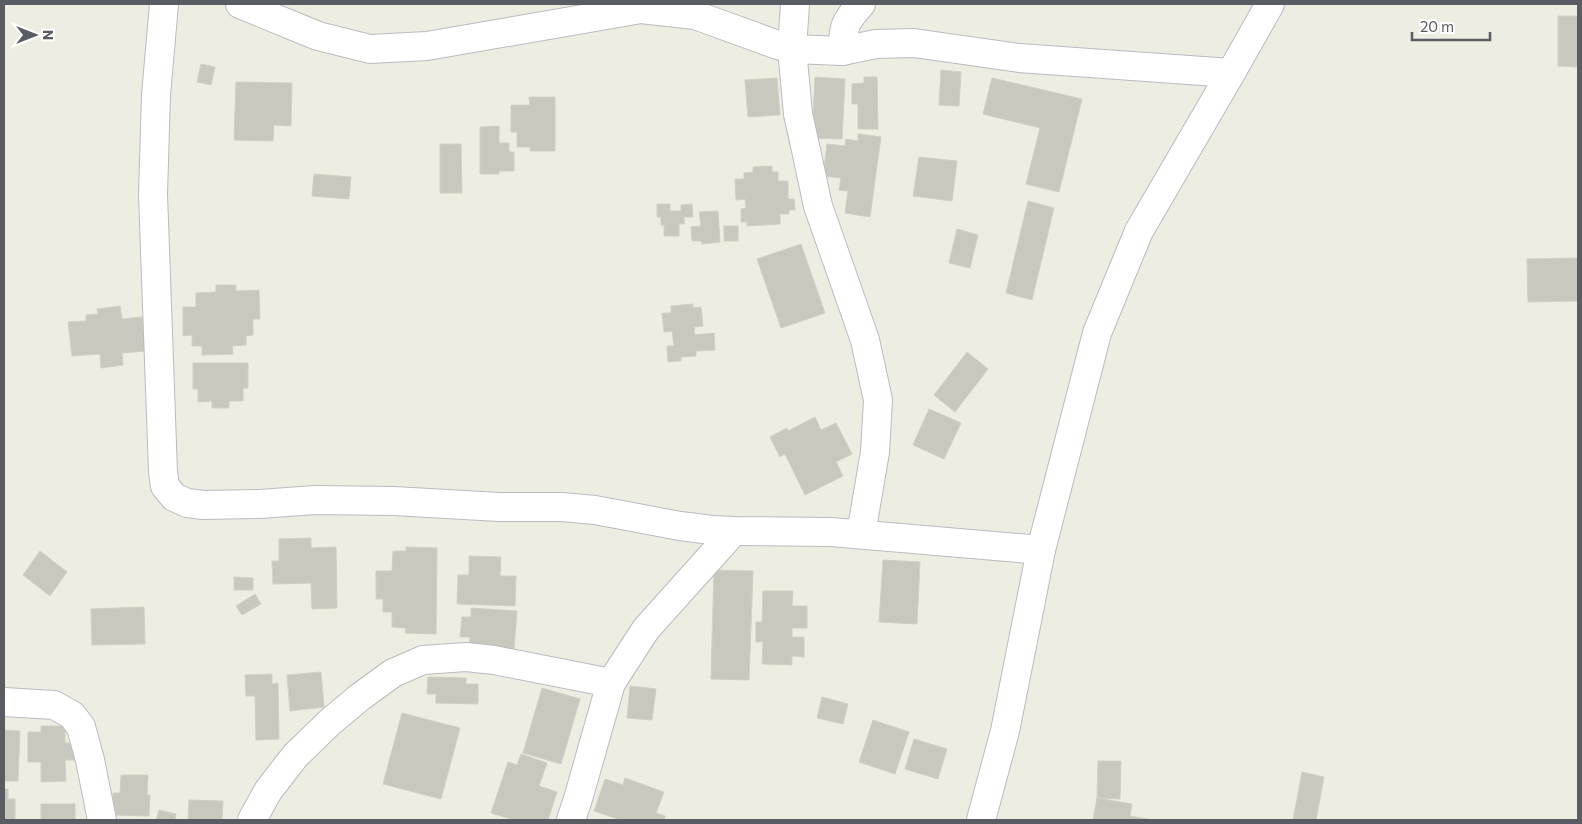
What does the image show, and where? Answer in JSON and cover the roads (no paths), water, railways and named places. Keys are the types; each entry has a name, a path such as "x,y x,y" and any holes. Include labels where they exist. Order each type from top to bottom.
{"street":[{"path":"164,4 156,95 153,194 163,472 165,486 174,497 187,503 203,505 394,501 499,507 562,507 595,510 680,526 734,531 832,532 1041,550"},
{"path":"241,4 318,36 370,49 426,46 641,9 695,15 775,44 792,48 842,51 876,44 914,43 1019,58 1231,73"},
{"path":"794,4 792,48 798,114 818,206 865,340 878,400 875,452 861,534"},
{"path":"842,51 844,30 848,18 861,4"},
{"path":"981,820 1005,731 1041,550 1096,333 1139,231 1270,4"},
{"path":"571,820 611,683 623,661 646,629 734,531"},
{"path":"252,820 268,791 295,756 330,722 393,673 423,660 466,657 494,660 611,683"},
{"path":"4,702 54,705 72,715 81,727 86,744 102,820"}]}
